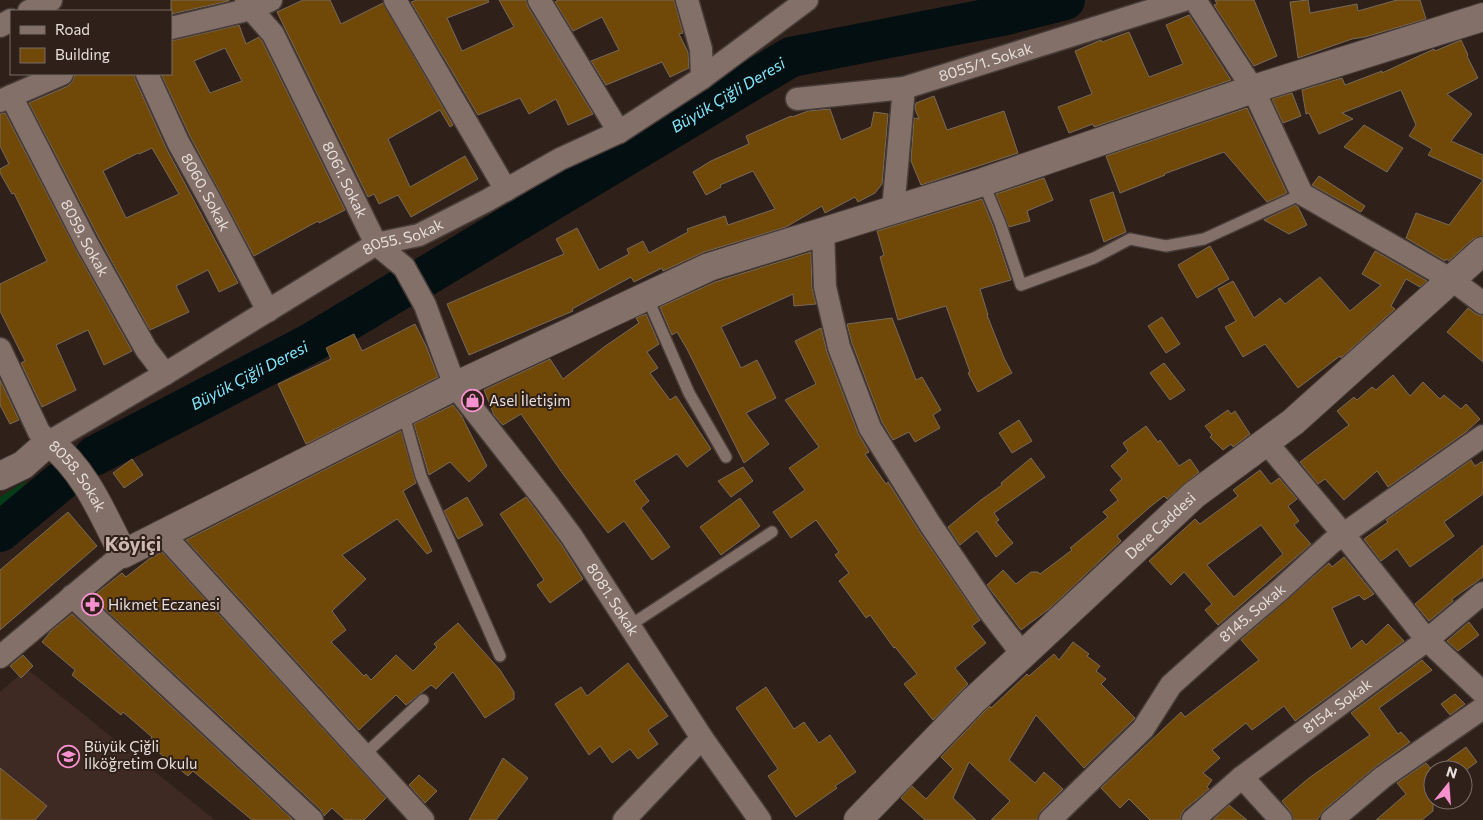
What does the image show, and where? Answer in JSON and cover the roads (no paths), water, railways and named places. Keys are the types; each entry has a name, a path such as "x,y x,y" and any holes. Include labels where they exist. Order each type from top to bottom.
{"street":[{"path":"31,10 51,0"},
{"path":"395,0 506,190"},
{"path":"539,0 620,132"},
{"path":"687,0 701,49 702,78"},
{"name":"8055. Sokak","path":"0,476 55,447 165,374 376,244 419,235 506,190 560,159 620,132 702,78 807,0"},
{"name":"8055/1. Sokak","path":"797,99 904,88 1184,0"},
{"path":"1195,0 1254,89 1302,194 1452,280 1483,303"},
{"path":"172,28 256,3"},
{"name":"8061. Sokak","path":"256,3 376,244 404,267 425,305 455,386"},
{"path":"0,657 122,554 455,386 709,268 983,182 1254,89 1474,18 1483,17"},
{"path":"6,99 60,75"},
{"name":"8060. Sokak","path":"148,75 178,142 212,202 268,311"},
{"path":"893,210 904,88"},
{"name":"8059. Sokak","path":"6,99 146,349 165,374"},
{"path":"823,232 825,287 839,347 870,428 930,524 987,608 1023,654"},
{"name":"Dere Caddesi","path":"858,820 973,701 1194,495 1293,422 1483,251"},
{"name":"8058. Sokak","path":"0,349 39,432 55,447 91,491 122,554"},
{"name":"8081. Sokak","path":"455,386 547,502 702,738 760,820"},
{"name":"8145. Sokak","path":"1050,820 1143,729 1172,685 1332,543 1483,436"},
{"path":"1266,442 1344,535 1427,640 1483,693"},
{"path":"163,534 423,820"},
{"name":"8154. Sokak","path":"1193,820 1242,777 1427,640 1483,593"},
{"path":"72,596 312,820"},
{"path":"1332,820 1383,777 1483,708"},
{"path":"624,820 702,738"},
{"path":"1242,777 1281,820"}],"lane":[{"path":"983,182 1021,285 1094,258 1130,239 1166,246 1204,238 1302,194"},
{"path":"647,296 689,393 726,457"},
{"path":"403,412 421,476 500,656"},
{"path":"629,626 772,532"},
{"path":"364,754 422,700"}],"waterway":[{"name":"Büyük Çiğli Deresi","path":"426,276 791,57 1006,15 1065,0"},
{"name":"Büyük Çiğli Deresi","path":"94,456 311,343 401,289"},
{"name":"Büyük Çiğli Deresi","path":"0,532 60,482"}],"place":[{"name":"Asel İletişim","path":"473,401"},
{"name":"Hikmet Eczanesi","path":"92,605"},
{"name":"Büyük Çiğli İlköğretim Okulu","path":"68,756"}],"district":[{"name":"Köyiçi","path":"133,544"}]}
